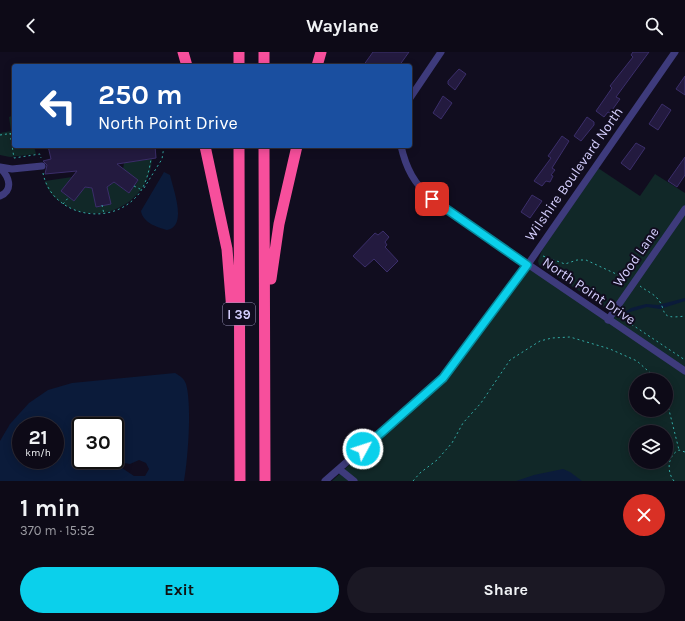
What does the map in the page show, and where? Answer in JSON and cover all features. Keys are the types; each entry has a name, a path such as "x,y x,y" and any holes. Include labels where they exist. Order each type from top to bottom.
{"highway":[{"path":"183,52 186,64"},
{"path":"239,52 239,64"},
{"path":"264,52 264,64"},
{"path":"318,64 321,52"},
{"path":"205,148 220,212 230,275 233,402 239,414"},
{"name":"I 39","path":"239,148 240,481"},
{"name":"I 39","path":"264,148 265,481"},
{"path":"265,298 270,287 279,224 297,148"}],"street":[{"path":"412,95 441,52"},
{"name":"Wilshire Boulevard North","path":"325,481 443,378 527,265 675,52"},
{"name":"North Point Drive","path":"401,148 404,161 411,175 421,189 527,265 685,371"},
{"path":"0,167 12,169 42,166"},
{"path":"0,167 7,176 9,185 6,192 0,196"},
{"name":"Wood Lane","path":"608,320 685,209"},
{"path":"339,469 354,481"}],"path":[{"path":"0,135 10,133 12,146"},
{"path":"12,148 14,158 40,154 48,189 63,204 80,212 104,214 128,204 142,191 162,159 164,148"},
{"path":"142,191 151,159"},
{"path":"134,186 142,191"},
{"path":"63,204 69,197"},
{"path":"102,206 104,214"},
{"path":"539,254 565,264 577,260 586,260 629,280"},
{"path":"638,285 656,297 662,310 672,317 685,316"},
{"path":"614,312 685,360"},
{"path":"413,481 420,473 437,460 452,443 463,423 481,403 510,360 540,341 552,338 570,337 603,346 637,361 650,373"},
{"path":"671,417 679,450"},
{"path":"674,481 669,468 670,458 674,452 679,450 685,452"}],"green space":[{"path":"12,116 12,148 34,148 36,154 10,157 0,155 0,133 11,131 9,117"},
{"path":"152,159 149,175 141,189 131,200 118,208 104,213 89,213 73,209 54,197 48,190 45,181 72,177 61,191 74,201 85,187 92,188 96,206 110,204 107,187 114,182 129,193 138,181 123,169 124,163"},
{"path":"598,168 640,196 655,174 685,193 685,205 619,301 607,309 539,265 538,261 542,250"},
{"path":"685,209 685,481 332,481 443,378 527,265 608,320"}],"water":[{"path":"164,172 170,175 178,206 177,222 173,227 167,230 155,226 144,219 141,211"},
{"path":"685,298 685,301 660,309 647,307 620,315 631,308 646,304 658,305"},
{"path":"175,373 182,377 186,384 189,404 188,446 184,481 0,481 0,441 12,422 12,469 64,469 64,417 16,417 29,403 48,390 72,383"},
{"path":"563,469 570,472 582,481 516,481 534,475"}],"building":[{"path":"373,52 409,52 400,64 364,64"},
{"path":"633,52 649,52 616,97 620,99 610,113 608,112 604,117 596,111 612,88 610,86 633,57 631,55"},
{"path":"459,69 466,74 455,90 448,84 448,81"},
{"path":"685,76 685,95 676,89"},
{"path":"443,96 452,103 441,119 433,113"},
{"path":"662,104 671,110 658,130 649,124"},
{"path":"587,117 594,122 594,125 581,141 574,136"},
{"path":"562,136 569,141 552,168 555,170 551,175 553,176 550,182 546,181 542,186 534,181 551,158 548,156"},
{"path":"636,143 645,148 630,170 621,163"},
{"path":"48,148 155,148 156,158 117,164 138,180 129,193 114,182 107,187 111,204 96,207 92,188 85,187 74,201 61,191 77,171 45,174 47,165 43,161 51,159"},
{"path":"685,157 685,175 677,187 668,181"},
{"path":"532,195 542,201 530,218 521,212"},
{"path":"383,231 389,237 385,242 387,245 385,247 398,261 387,272 374,259 365,267 353,256 375,233 378,235"}],"route":[{"path":"363,449 443,378 527,265 432,199"}]}
